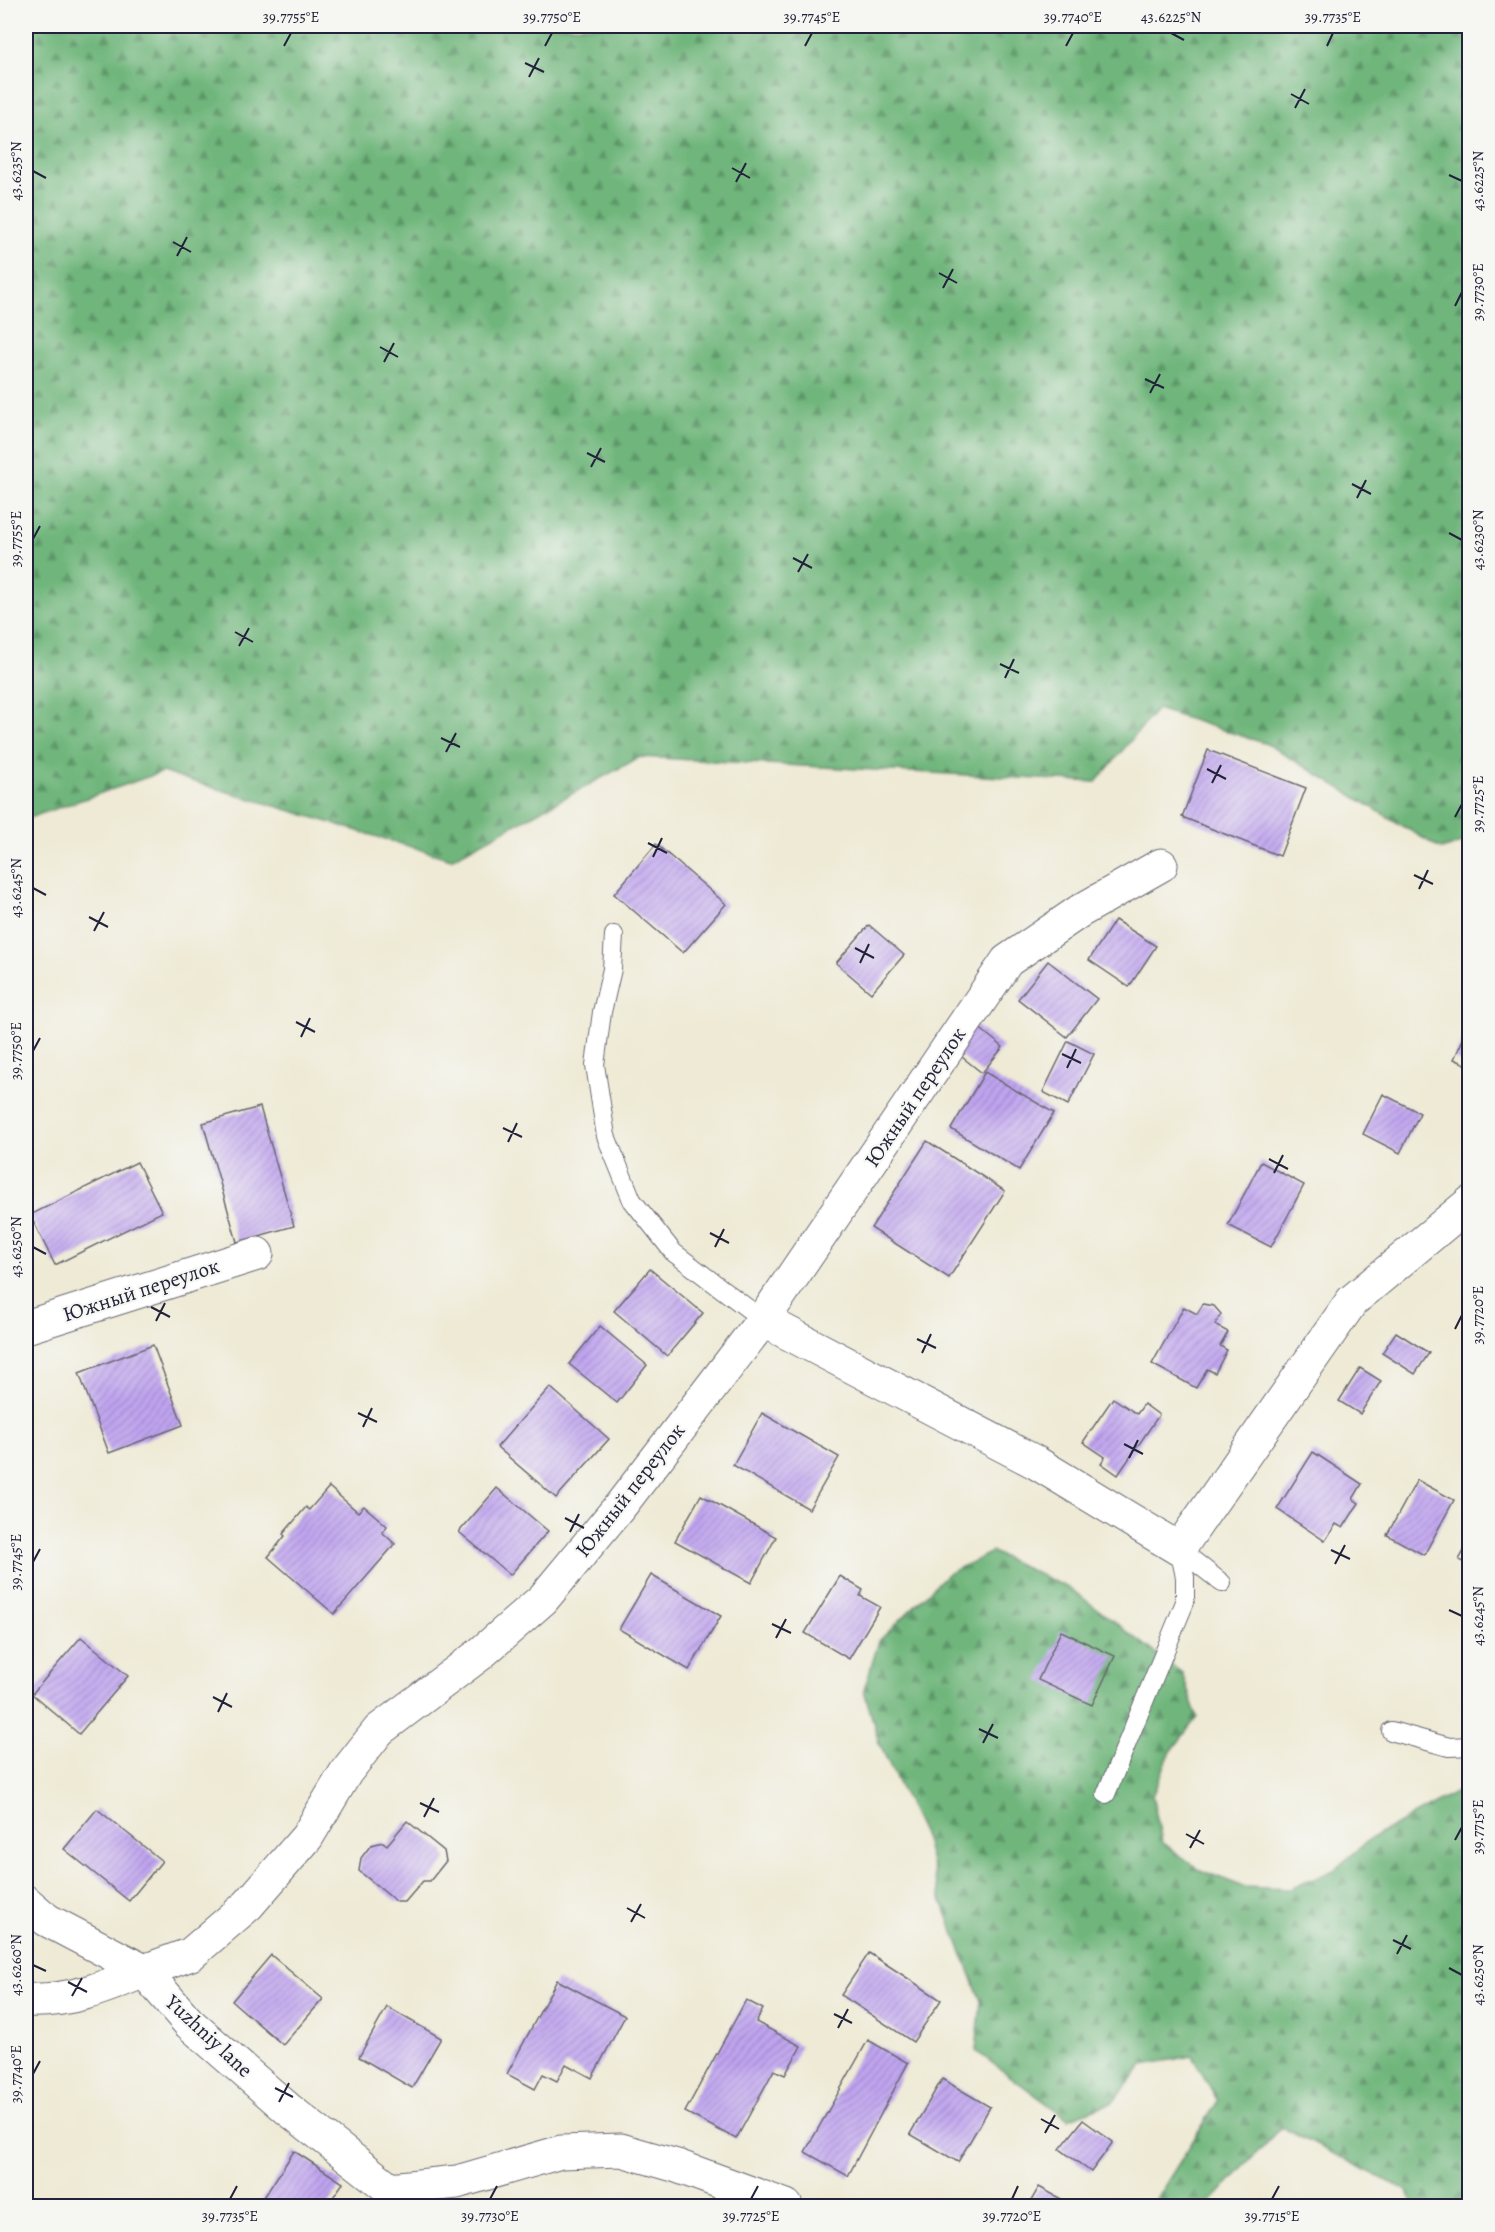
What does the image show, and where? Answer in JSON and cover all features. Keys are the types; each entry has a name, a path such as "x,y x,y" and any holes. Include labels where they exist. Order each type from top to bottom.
{"street":[{"name":"Южный переулок","path":"144,1971 191,1954 248,1905 307,1837 346,1772 379,1730 479,1655 543,1599 621,1505 763,1320 1007,961 1080,911 1161,865"},
{"path":"763,1320 1035,1462 1179,1549 1352,1301 1470,1203"},
{"name":"Южный переулок","path":"26,1327 257,1254"},
{"path":"26,1902 47,1920 144,1971"},
{"path":"26,2000 46,2001 95,1992 144,1971"},
{"name":"Yuzhniy lane","path":"144,1971 198,2031 288,2109 390,2189 456,2182 561,2152 621,2150 677,2166 786,2206"}],"lane":[{"path":"614,935 612,969 602,1012 595,1065 606,1136 632,1200 673,1252 763,1320"},
{"path":"1179,1549 1222,1583"},
{"path":"1106,1794 1185,1602 1185,1577 1179,1549"},
{"path":"1391,1731 1449,1747 1470,1746"}],"green space":[{"path":"26,26 1469,26 1469,841 1441,849 1267,744 1157,709 1096,782 640,757 451,859 162,772 26,819"},
{"path":"992,1552 1072,1590 1182,1673 1197,1717 1170,1753 1152,1796 1162,1842 1200,1870 1244,1887 1290,1889 1334,1870 1370,1839 1457,1792 1469,1780 1469,2206 1414,2206 1407,2191 1281,2127 1207,2206 1152,2206 1218,2101 1192,2056 1143,2065 1113,2102 1068,2119 976,2051 981,2001 939,1894 925,1839 879,1743 864,1690 879,1641 947,1574"}],"building":[{"path":"1208,750 1306,788 1280,856 1182,817"},
{"path":"656,844 726,904 683,953 614,894"},
{"path":"1115,920 1156,946 1129,987 1089,960"},
{"path":"869,925 904,955 871,993 836,963"},
{"path":"1048,961 1097,999 1067,1037 1018,999"},
{"path":"973,1023 1003,1047 982,1073 952,1049"},
{"path":"1470,1024 1470,1066 1454,1059"},
{"path":"1068,1041 1094,1054 1068,1105 1043,1092"},
{"path":"985,1072 1054,1113 1019,1170 951,1129"},
{"path":"1383,1094 1420,1113 1400,1153 1363,1134"},
{"path":"260,1107 294,1226 237,1242 203,1123"},
{"path":"927,1141 1005,1191 949,1278 871,1228"},
{"path":"137,1162 162,1212 55,1265 30,1215"},
{"path":"1261,1162 1304,1185 1271,1247 1228,1225"},
{"path":"650,1269 703,1313 667,1356 614,1311"},
{"path":"1203,1304 1214,1306 1221,1314 1215,1325 1228,1332 1220,1346 1227,1350 1215,1373 1207,1369 1196,1388 1152,1364 1184,1307 1197,1314"},
{"path":"600,1326 647,1365 617,1403 569,1364"},
{"path":"1396,1332 1429,1353 1415,1374 1382,1353"},
{"path":"153,1345 183,1425 109,1453 79,1373"},
{"path":"1360,1368 1381,1381 1360,1414 1339,1401"},
{"path":"550,1387 609,1439 556,1498 497,1447"},
{"path":"1113,1398 1137,1414 1144,1404 1159,1415 1118,1475 1101,1463 1105,1457 1083,1442"},
{"path":"762,1413 839,1457 809,1509 733,1465"},
{"path":"1313,1452 1362,1484 1353,1499 1359,1503 1343,1528 1336,1524 1325,1541 1277,1509"},
{"path":"1417,1480 1454,1500 1424,1555 1387,1535"},
{"path":"329,1487 358,1512 364,1506 387,1526 382,1532 395,1544 334,1614 268,1557 285,1536 283,1534 306,1507 309,1510"},
{"path":"497,1488 548,1531 510,1575 459,1532"},
{"path":"701,1495 776,1537 751,1583 675,1541"},
{"path":"1470,1540 1470,1566 1459,1560"},
{"path":"651,1575 721,1616 689,1670 619,1629"},
{"path":"840,1576 863,1590 860,1596 880,1607 849,1659 805,1633"},
{"path":"1061,1631 1115,1656 1092,1705 1038,1680"},
{"path":"81,1637 128,1676 79,1734 32,1694"},
{"path":"97,1809 162,1861 129,1901 64,1849"},
{"path":"407,1821 444,1851 446,1861 430,1881 423,1881 405,1902 397,1902 359,1871 361,1858 371,1845 383,1842 387,1845"},
{"path":"869,1953 941,2000 913,2042 841,1995"},
{"path":"271,1955 323,1999 283,2045 232,2001"},
{"path":"557,1980 625,2016 592,2078 566,2064 557,2081 543,2074 535,2089 507,2074"},
{"path":"746,2000 763,2009 756,2022 801,2046 785,2075 774,2070 736,2139 685,2112"},
{"path":"387,2007 441,2038 412,2088 359,2057"},
{"path":"868,2040 908,2063 848,2176 805,2152"},
{"path":"942,2079 990,2107 958,2162 910,2134"},
{"path":"1083,2120 1113,2142 1091,2172 1060,2149"},
{"path":"294,2151 343,2183 327,2206 259,2205"},
{"path":"1039,2187 1074,2206 1028,2206"}]}
